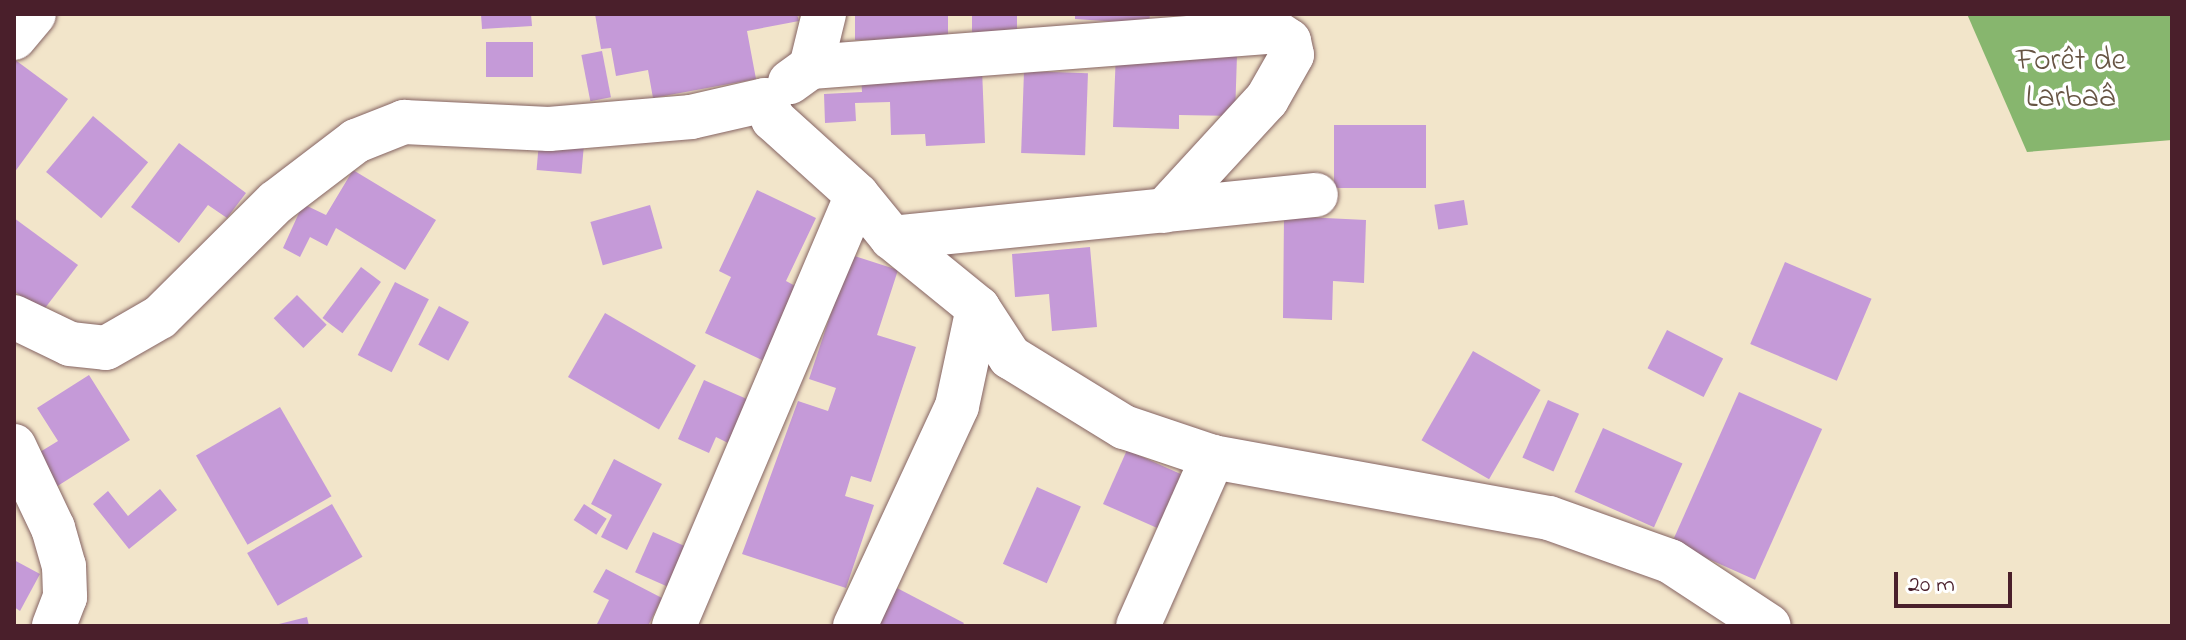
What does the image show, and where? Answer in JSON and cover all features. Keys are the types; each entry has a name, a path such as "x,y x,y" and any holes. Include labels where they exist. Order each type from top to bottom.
{"street":[{"path":"14,38 34,14"},
{"path":"811,67 824,14"},
{"path":"14,317 70,344 106,348 160,317 276,202 356,141 404,122 549,129 691,117 765,100 811,67 1274,31 1289,41 1287,68 1267,99 1164,211"},
{"path":"765,100 773,119 857,195 892,238 978,308 1010,357 1124,427 1213,457 1549,518 1670,561 1769,626"},
{"path":"674,626 857,195"},
{"path":"892,238 1316,195"},
{"path":"855,626 957,406 978,308"},
{"path":"14,446 53,528 64,566 65,597 54,626"},
{"path":"1138,626 1213,457"}],"green space":[{"name":"Forêt de Larbaâ","path":"1967,14 2172,14 2172,140 2027,152"}],"building":[{"path":"481,14 531,14 532,26 482,29"},
{"path":"595,14 797,14 799,21 747,31 756,79 653,98 648,70 616,76 611,48 601,49"},
{"path":"855,14 948,14 948,40 855,40"},
{"path":"972,14 1017,14 1017,37 972,37"},
{"path":"1075,14 1150,14 1149,24 1075,19"},
{"path":"486,42 533,42 533,77 486,77"},
{"path":"602,51 611,97 590,101 581,55"},
{"path":"1116,52 1237,55 1235,116 1179,115 1179,129 1113,127"},
{"path":"14,59 68,99 14,173"},
{"path":"982,69 985,143 926,146 925,134 891,135 890,102 855,103 856,121 825,123 824,94 862,92 861,75"},
{"path":"1024,71 1088,73 1085,155 1021,153"},
{"path":"93,116 148,162 101,218 46,172"},
{"path":"1334,125 1426,125 1426,188 1334,188"},
{"path":"539,142 584,146 581,174 537,170"},
{"path":"179,143 246,193 227,218 208,205 179,243 131,207"},
{"path":"353,170 436,220 405,270 336,228 327,246 310,237 300,257 283,248 303,204 326,215"},
{"path":"757,190 816,218 786,281 801,289 766,362 705,333 731,277 719,271"},
{"path":"1464,200 1468,225 1438,229 1434,205"},
{"path":"650,205 662,248 603,265 590,222"},
{"path":"1284,216 1366,220 1364,283 1333,281 1332,320 1283,318"},
{"path":"14,218 78,265 42,312 14,291"},
{"path":"1090,247 1097,327 1052,331 1049,294 1015,297 1012,254"},
{"path":"839,251 898,270 877,335 916,347 871,482 851,476 845,496 874,505 846,588 742,554 798,401 828,411 836,388 809,379 838,292"},
{"path":"1785,262 1872,299 1837,381 1750,344"},
{"path":"361,267 381,282 342,333 322,318"},
{"path":"395,282 429,299 392,372 358,355"},
{"path":"297,295 327,325 303,348 274,318"},
{"path":"439,306 469,322 448,361 418,345"},
{"path":"605,313 696,366 659,430 568,377"},
{"path":"1667,330 1723,359 1704,397 1647,368"},
{"path":"1473,351 1541,390 1489,479 1422,440"},
{"path":"89,375 130,440 56,487 35,455 58,441 37,408"},
{"path":"704,380 758,404 738,448 716,437 709,453 678,439"},
{"path":"1739,392 1822,429 1755,580 1672,543"},
{"path":"1548,400 1579,414 1553,471 1522,458"},
{"path":"280,407 332,496 247,545 196,456"},
{"path":"1603,428 1682,463 1654,527 1575,492"},
{"path":"1127,450 1192,479 1168,533 1103,504"},
{"path":"614,459 662,484 627,550 601,537 612,515 591,504"},
{"path":"1037,487 1081,507 1047,583 1003,564"},
{"path":"160,489 177,510 129,549 93,504 108,491 128,516"},
{"path":"332,504 362,557 278,606 247,553"},
{"path":"584,504 607,519 596,535 574,520"},
{"path":"653,532 703,554 685,595 635,572"},
{"path":"14,560 40,574 20,611 14,607"},
{"path":"606,569 662,598 648,626 596,626 609,600 593,592"},
{"path":"897,588 964,623 962,626 878,626"},
{"path":"307,617 309,626 275,626 275,625"}]}
